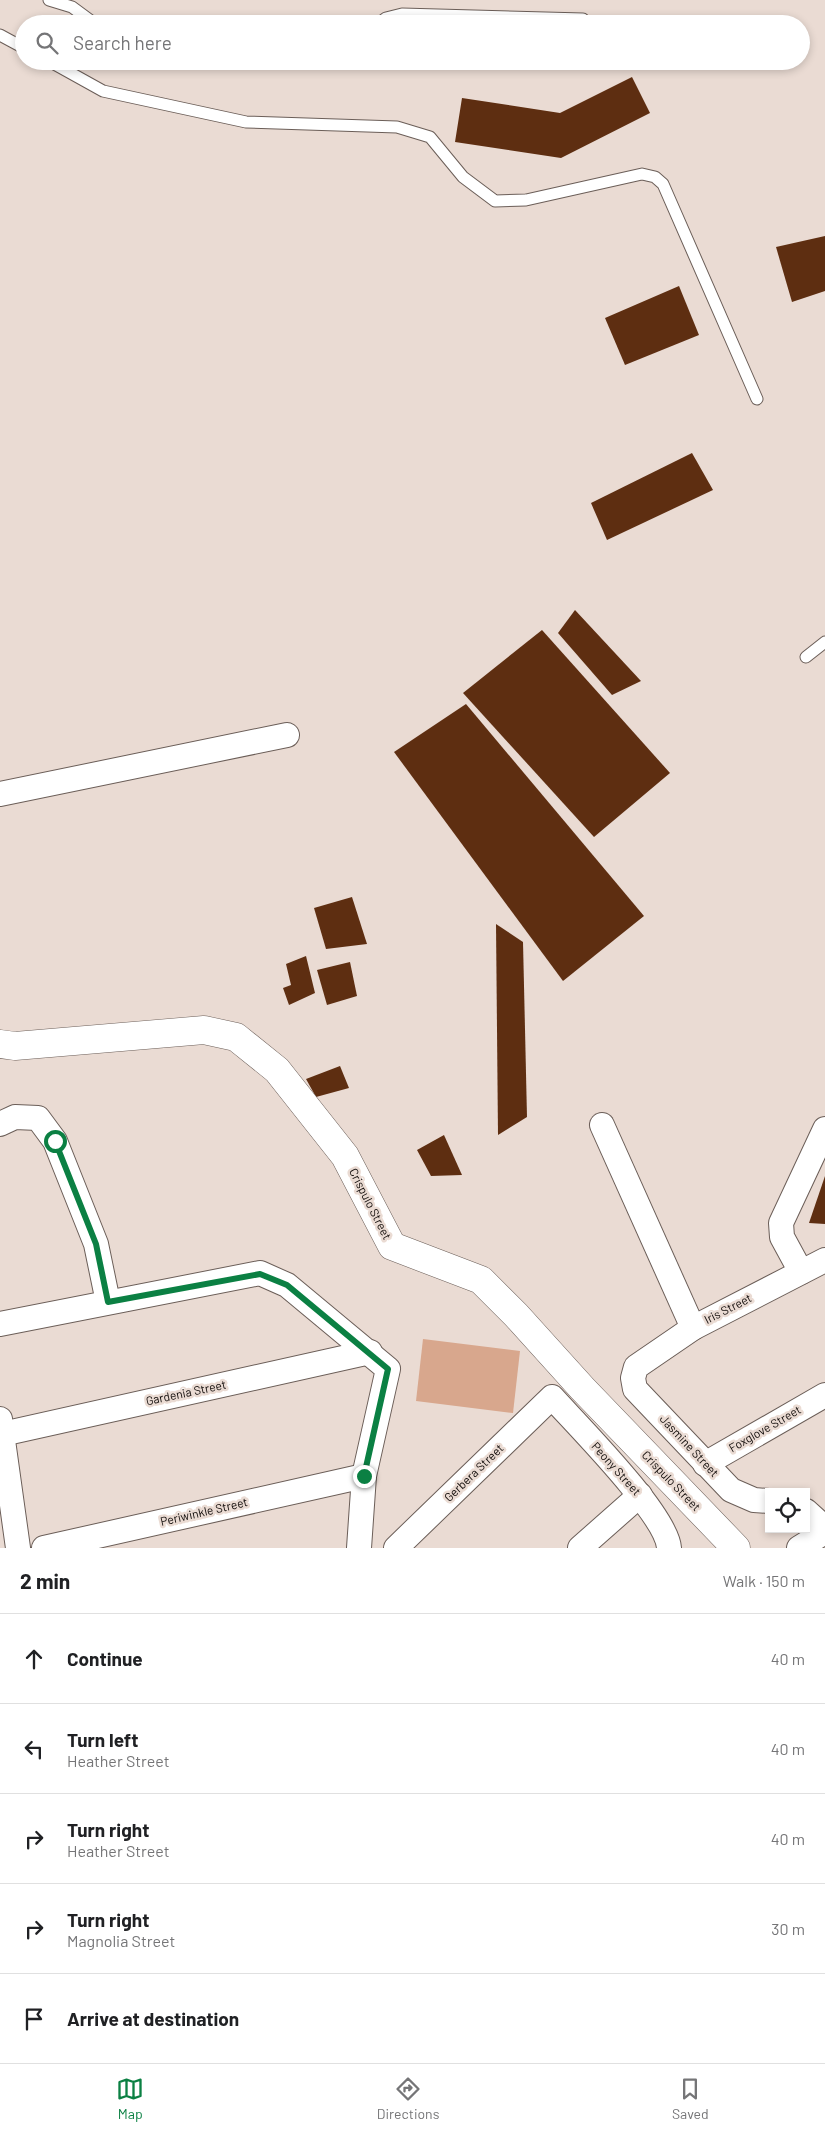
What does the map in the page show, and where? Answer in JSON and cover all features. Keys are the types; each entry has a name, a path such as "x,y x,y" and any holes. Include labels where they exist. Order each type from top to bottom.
{"street":[{"path":"0,794 287,735"},
{"name":"Crispulo Street","path":"0,1044 16,1046 204,1030 236,1037 277,1070 345,1156 392,1246 481,1280 736,1548"},
{"path":"0,1124 14,1117 38,1118 55,1141 96,1244 108,1302"},
{"path":"602,1125 693,1328"},
{"path":"800,1272 782,1237 781,1223 825,1130"},
{"name":"Iris Street","path":"636,1367 693,1328 825,1260"},
{"path":"0,1324 260,1274 287,1285 370,1352 388,1369 364,1476 359,1548"},
{"name":"Gardenia Street","path":"1,1426 370,1352"},
{"name":"Jasmine Street","path":"636,1367 633,1378 635,1389 705,1464 731,1490 754,1500 765,1501"},
{"name":"Foxglove Street","path":"705,1464 825,1395"},
{"name":"Peony Street","path":"552,1397 640,1495 668,1539 669,1548"},
{"name":"Gerbera Street","path":"396,1548 552,1397"},
{"path":"1,1426 18,1548"},
{"name":"Periwinkle Street","path":"44,1548 364,1476"},
{"path":"580,1548 640,1495"},
{"path":"799,1548 825,1530 810,1512"}],"lane":[{"path":"50,0 72,7 83,15"},
{"path":"398,15 438,15"},
{"path":"0,35 15,43"},
{"path":"66,70 103,90 246,122 398,127 430,137 463,177 494,201 526,200 642,174 655,177 663,184 757,399"},
{"path":"806,657 825,642"}],"shaded area":[{"path":"423,1339 520,1351 513,1413 416,1401"}],"building":[{"path":"632,77 650,113 561,158 455,142 462,98 560,113"},
{"path":"825,236 825,291 792,302 776,247"},
{"path":"679,286 699,335 625,365 605,318"},
{"path":"692,453 713,490 607,540 591,503"},
{"path":"575,610 641,681 612,695 558,633"},
{"path":"542,630 670,773 594,837 463,693"},
{"path":"466,704 644,916 563,981 394,752"},
{"path":"352,897 367,944 326,949 314,908"},
{"path":"496,924 523,942 527,1117 498,1135"},
{"path":"306,956 315,993 289,1005 283,988 291,985 286,964"},
{"path":"350,962 357,996 327,1005 317,970"},
{"path":"340,1066 349,1088 316,1097 306,1079"},
{"path":"444,1135 462,1175 431,1176 417,1150"},
{"path":"825,1176 825,1224 809,1223"}],"route":[{"path":"55,1141 96,1244 108,1302 260,1274 287,1285 370,1352 388,1369 364,1476"}]}
